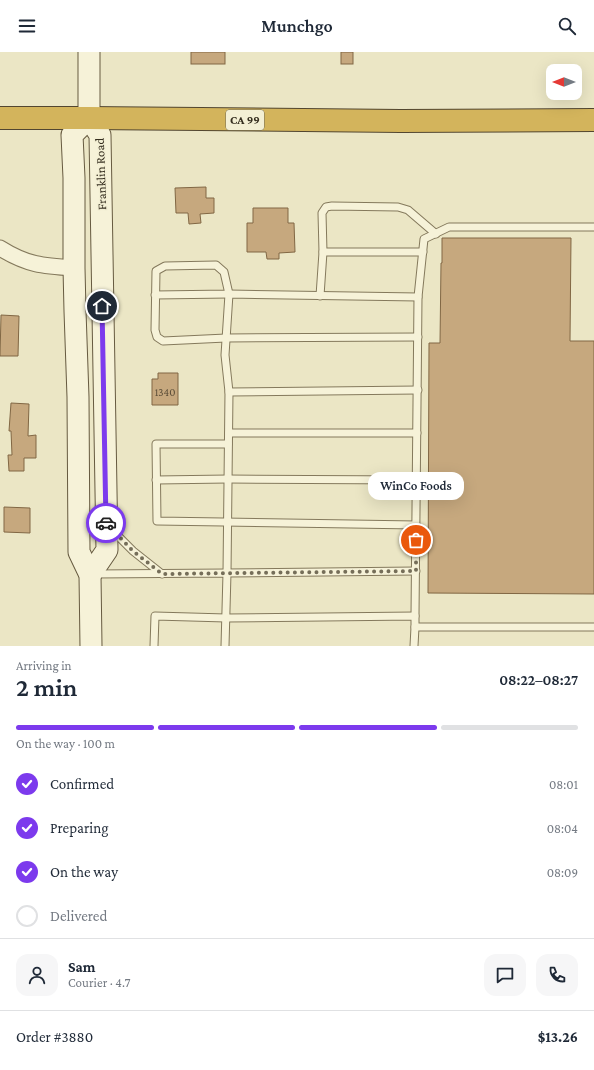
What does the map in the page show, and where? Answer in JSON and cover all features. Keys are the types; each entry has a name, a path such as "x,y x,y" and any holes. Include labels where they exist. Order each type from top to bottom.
{"highway":[{"name":"CA 99","path":"0,118 401,121 594,120"}],"main road":[{"path":"89,52 90,118"},
{"name":"Franklin Road","path":"90,574 107,550 100,134 90,118 72,134 78,397 79,552 90,574 91,646"}],"street":[{"path":"0,248 15,257 30,263 43,266 74,268"}],"lane":[{"path":"320,296 323,252 322,213 326,208 332,206 398,207 408,210 436,234"},
{"path":"414,646 418,297 424,239 449,227 594,227"},
{"path":"323,252 423,252"},
{"path":"225,646 229,392 225,354 226,338 229,294 224,272 216,265 165,266 156,271 155,330 157,337 163,341 226,338 418,337"},
{"path":"155,295 229,294 418,297"},
{"path":"229,392 418,390"},
{"path":"229,433 417,433"},
{"path":"228,444 156,444 157,521 416,525"},
{"path":"156,480 416,480"},
{"path":"106,524 133,551 162,574"},
{"path":"90,574 416,571"},
{"path":"154,646 155,616 226,618 415,616"},
{"path":"414,627 594,627"}],"building":[{"path":"191,52 225,52 225,64 191,64"},
{"path":"341,52 353,52 353,64 341,64"},
{"path":"206,187 206,198 214,198 214,213 200,214 201,223 189,224 188,213 176,213 175,188"},
{"path":"253,208 288,208 288,223 294,223 295,252 279,253 279,259 267,259 266,252 247,252 247,223 253,223"},
{"path":"442,238 571,238 570,341 594,341 594,594 428,593 429,343 440,343"},
{"path":"1,315 19,316 18,356 0,356"},
{"path":"158,373 178,373 178,405 152,405 152,379 158,379"},
{"path":"11,403 29,404 28,436 36,435 36,458 24,458 24,471 9,471 8,455 12,455 11,431 9,431"},
{"path":"4,507 30,508 30,533 4,532"}],"way so far":[{"path":"106,523 133,551 162,574 416,571 416,540"}],"place":[{"name":"WinCo Foods","path":"416,540"}],"route":[{"path":"102,306 106,523"}]}
